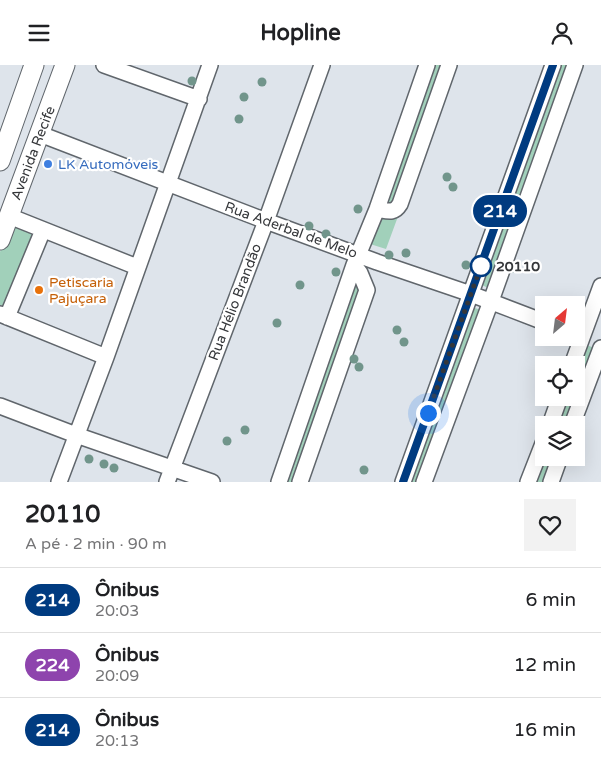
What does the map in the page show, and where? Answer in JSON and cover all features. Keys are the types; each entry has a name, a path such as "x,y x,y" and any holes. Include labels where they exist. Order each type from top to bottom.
{"main road":[{"name":"Avenida Recife","path":"0,161 34,65"},
{"name":"Avenida Recife","path":"0,240 65,65"}],"street":[{"path":"104,65 199,99"},
{"path":"59,482 106,357 210,65"},
{"name":"Rua Hélio Brandão","path":"170,475 266,221 322,65"},
{"path":"279,482 356,260 377,209 427,65"},
{"path":"377,209 397,210 449,65"},
{"path":"403,482 553,65"},
{"path":"424,482 575,65"},
{"name":"Rua Aderbal de Melo","path":"40,134 266,221 356,260 471,294 535,318"},
{"path":"9,217 137,267"},
{"path":"42,230 4,316 106,357"},
{"path":"300,482 367,290 356,260"},
{"path":"585,323 601,287"},
{"path":"575,416 601,346 585,339"},
{"path":"0,406 76,435 170,475 212,482"},
{"path":"528,482 535,464"},
{"path":"551,482 557,466"}],"green space":[{"path":"428,65 444,65 395,200 387,204 384,200"},
{"path":"555,65 570,65 492,287 486,287 480,284"},
{"path":"400,211 386,249 370,244 375,222"},
{"path":"10,225 32,234 5,307 0,305 0,252"},
{"path":"355,267 366,290 299,482 282,482"},
{"path":"469,306 481,310 417,482 407,482"},
{"path":"585,345 595,348 585,377 585,356 579,356 582,346"},
{"path":"560,406 575,406 571,416 556,416"},
{"path":"540,466 553,466 548,482 532,482"}],"bus line":[{"name":"214","path":"403,482 553,65"}],"place":[{"name":"LK Automóveis","path":"48,164"},
{"name":"20110","path":"481,266"},
{"name":"Petiscaria Pajuçara","path":"39,290"}],"route":[{"path":"428,413 481,266"}]}
